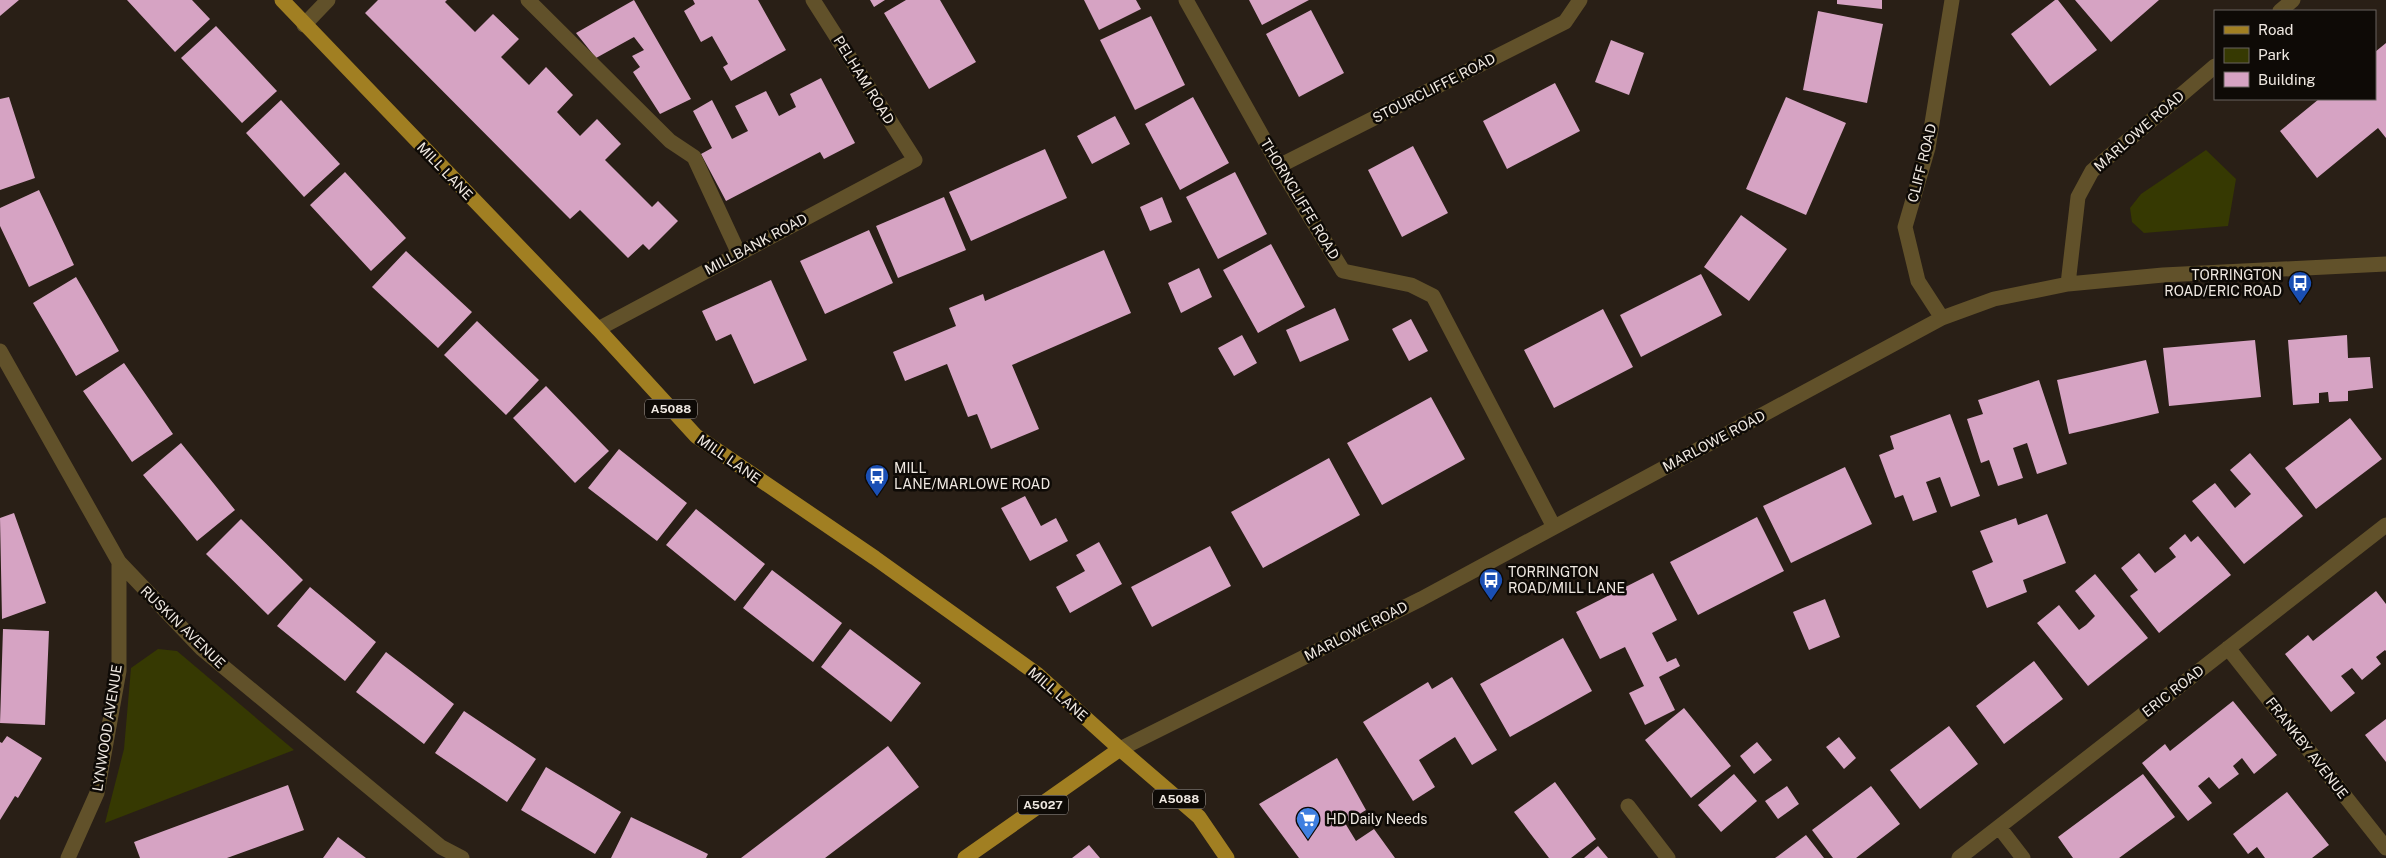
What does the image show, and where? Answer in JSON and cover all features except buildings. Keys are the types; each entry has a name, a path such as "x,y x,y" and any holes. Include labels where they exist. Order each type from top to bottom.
{"main road":[{"name":"MILL LANE","path":"282,0 304,25 598,328 696,436 875,558 1037,674 1199,817 1227,858"},
{"name":"A5027","path":"964,858 1120,749"}],"street":[{"path":"304,25 328,0"},
{"path":"528,0 670,141 694,157 739,254"},
{"name":"PELHAM ROAD","path":"813,0 915,160"},
{"name":"THORNCLIFFE ROAD","path":"1186,0 1279,166 1343,271 1411,285 1433,296 1554,527"},
{"name":"STOURCLIFFE ROAD","path":"1279,166 1565,22 1580,0"},
{"name":"CLIFF ROAD","path":"1942,318 1918,281 1905,227 1928,148 1952,0"},
{"path":"2281,10 2293,0"},
{"name":"MARLOWE ROAD","path":"1120,749 1421,599 1942,318 1994,299 2068,284 2078,197 2092,171 2214,67"},
{"name":"MILLBANK ROAD","path":"598,328 915,160"},
{"path":"2068,284 2163,275 2386,264"},
{"name":"RUSKIN AVENUE","path":"0,351 119,562 202,649 442,847 462,858"},
{"name":"ERIC ROAD","path":"1959,858 2386,525"},
{"name":"LYNWOOD AVENUE","path":"68,858 97,794 118,671 119,562"},
{"name":"FRANKBY AVENUE","path":"2228,648 2386,848"},
{"path":"1628,806 1668,858"},
{"path":"1998,827 2023,858"}],"green space":[{"path":"2206,150 2236,179 2228,226 2144,233 2132,222 2130,208 2141,194"},
{"path":"158,649 177,651 294,750 105,823 124,749 131,668"}],"place":[{"name":"TORRINGTON ROAD/ERIC ROAD","path":"2300,304"},
{"name":"MILL LANE/MARLOWE ROAD","path":"877,497"},
{"name":"TORRINGTON ROAD/MILL LANE","path":"1491,601"},
{"name":"HD Daily Needs","path":"1308,840"}]}
